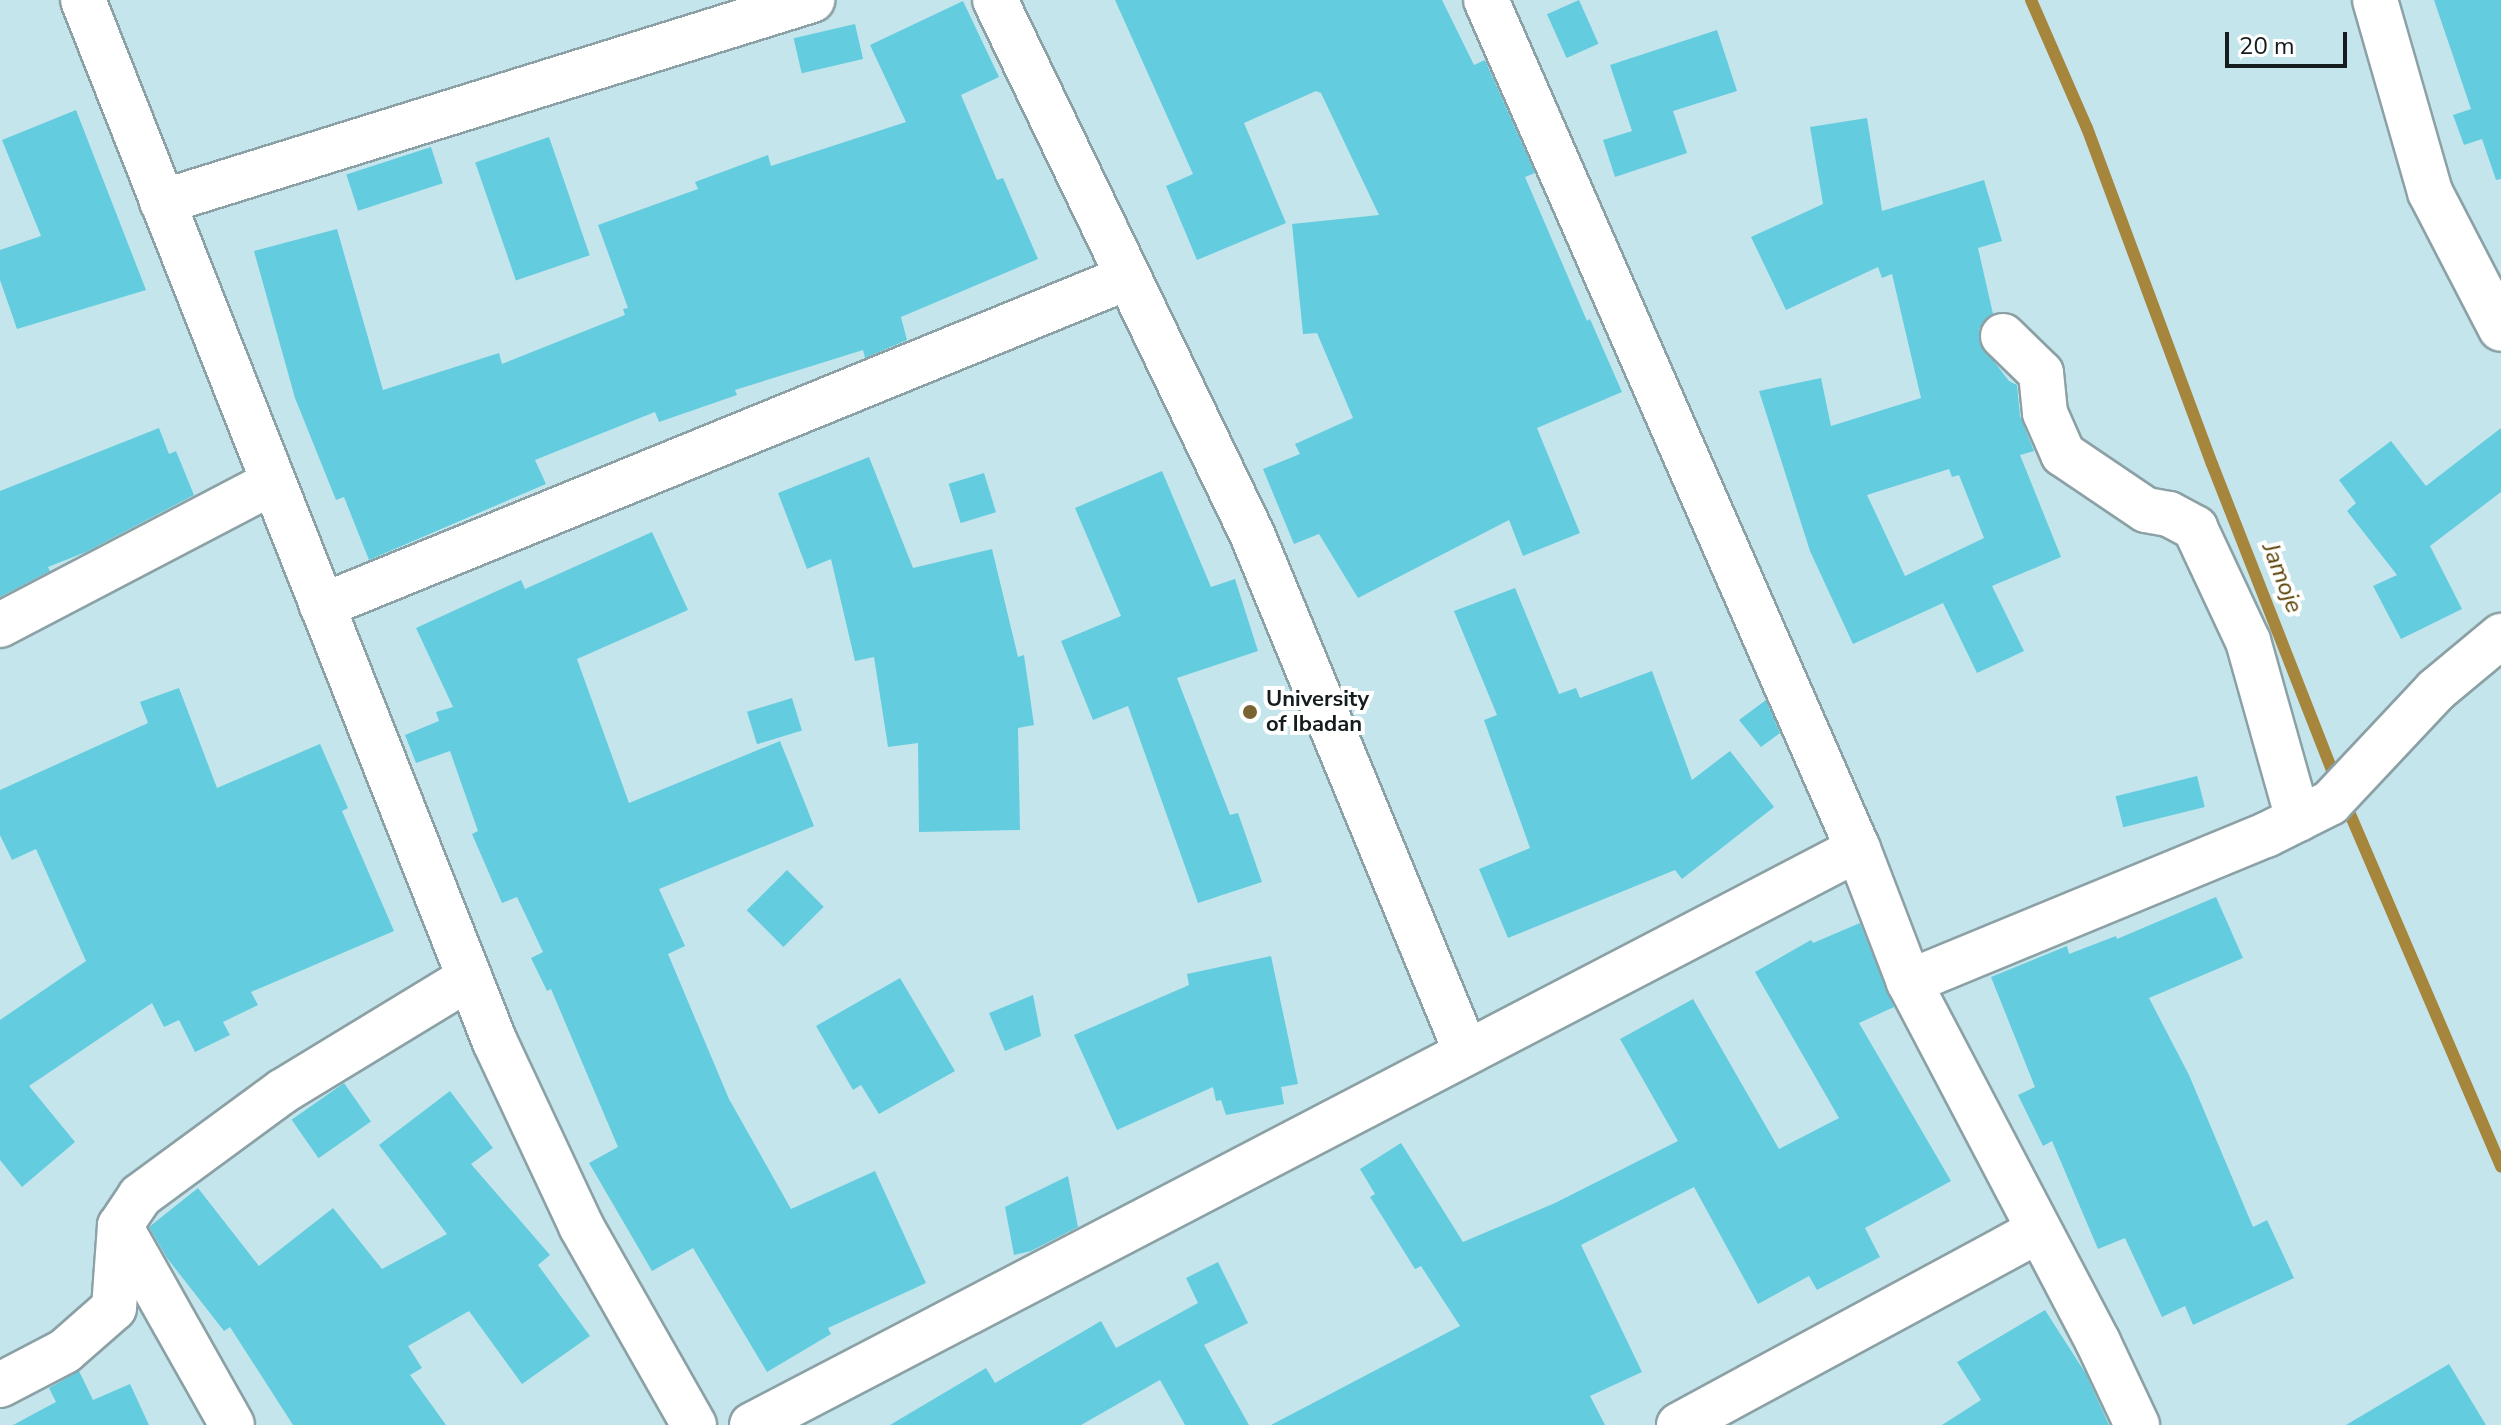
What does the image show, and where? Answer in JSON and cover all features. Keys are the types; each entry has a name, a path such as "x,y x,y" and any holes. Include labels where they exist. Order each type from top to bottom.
{"street":[{"path":"83,0 495,1042 581,1226 694,1425"},
{"path":"162,202 812,0"},
{"path":"995,0 1126,278 1252,534 1466,1052"},
{"path":"1486,0 1858,849 1909,982 2098,1342 2137,1425"},
{"path":"2375,0 2430,192 2501,329"},
{"path":"322,606 1126,278"},
{"path":"2003,336 2041,373 2045,413 2063,454 2146,510 2169,514 2195,528 2248,641 2298,819"},
{"path":"0,625 273,482"},
{"path":"1909,982 2330,803 2436,690 2501,636"},
{"path":"752,1425 1858,849"},
{"path":"0,1385 65,1351 114,1308 120,1226 140,1196 283,1091 469,978"},
{"path":"120,1226 232,1425"},
{"path":"1679,1425 2039,1230"}],"shaded area":[{"name":"University of Ibadan","path":"0,0 2501,0 2501,1425 0,1425"}],"building":[{"path":"1115,0 1442,0 1474,65 1485,60 1535,173 1525,177 1587,321 1590,319 1622,392 1537,428 1580,533 1523,556 1509,520 1358,598 1319,534 1294,544 1263,469 1300,454 1295,444 1353,418 1317,333 1303,334 1292,224 1379,215 1321,93 1316,91 1244,123 1286,223 1197,260 1166,186 1193,174"},
{"path":"1579,0 1599,44 1567,58 1547,14"},
{"path":"2434,0 2501,0 2501,179 2496,180 2482,139 2464,145 2453,115 2471,109"},
{"path":"963,1 999,77 961,95 997,180 1003,178 1038,259 901,317 907,340 865,358 863,350 735,390 737,395 659,422 655,412 535,460 546,484 369,560 344,497 336,500 295,398 254,251 337,229 383,390 499,353 502,364 625,315 623,309 628,308 598,225 698,189 695,182 768,155 771,166 906,122 870,45"},
{"path":"855,24 863,59 802,73 794,38"},
{"path":"1717,30 1737,91 1673,111 1687,153 1615,177 1603,140 1632,131 1610,65"},
{"path":"76,110 146,290 17,329 0,280 0,250 41,236 2,140"},
{"path":"1867,118 1882,211 1984,180 2002,241 1978,248 1993,314 1979,329 1979,342 2009,381 2017,385 2020,416 2034,451 2020,455 2061,557 1992,586 2024,651 1977,673 1943,603 1853,644 1810,551 1759,391 1821,378 1831,426 1921,398 1892,274 1882,278 1878,267 1786,310 1751,237 1823,204 1810,127","holes":["1949,469 1952,477 1959,475 1984,538 1905,576 1867,495"]},
{"path":"549,137 590,255 516,281 475,162"},
{"path":"431,147 443,183 358,211 346,175"},
{"path":"159,428 169,454 176,451 194,495 86,552 48,567 50,571 0,597 0,491"},
{"path":"2501,428 2501,492 2430,546 2462,609 2401,639 2373,586 2397,575 2347,511 2356,503 2339,480 2391,441 2426,486"},
{"path":"869,457 913,568 992,549 1018,657 1024,655 1034,725 1018,728 1020,830 919,832 918,743 888,747 874,657 855,661 831,559 807,569 778,493"},
{"path":"1162,471 1211,587 1235,579 1258,651 1177,678 1230,815 1238,813 1262,882 1198,903 1128,706 1093,720 1061,641 1121,616 1075,508"},
{"path":"984,473 996,512 961,523 949,484"},
{"path":"652,532 688,610 577,659 629,803 780,741 814,826 659,889 685,946 668,954 729,1099 791,1209 875,1171 926,1283 828,1328 831,1334 767,1372 693,1248 652,1271 589,1163 618,1147 551,989 547,991 531,958 543,952 517,897 502,903 472,834 478,831 450,751 416,763 405,735 439,721 436,712 453,707 416,628 521,580 525,589"},
{"path":"1515,588 1559,694 1576,688 1580,698 1652,671 1692,780 1730,751 1774,807 1682,879 1675,870 1508,938 1479,869 1530,848 1484,720 1497,715 1454,611"},
{"path":"179,688 217,788 320,744 348,808 342,811 394,931 251,992 258,1005 223,1022 230,1035 195,1052 179,1020 164,1027 152,1003 29,1086 75,1142 22,1187 0,1160 0,1020 86,961 36,849 12,860 0,835 0,790 148,723 140,702"},
{"path":"792,698 802,731 757,744 747,712"},
{"path":"1766,700 1780,733 1761,747 1739,720"},
{"path":"2197,776 2205,807 2123,827 2115,796"},
{"path":"787,870 824,907 783,947 747,910"},
{"path":"2216,897 2243,958 2149,998 2189,1075 2253,1227 2267,1220 2294,1278 2193,1325 2185,1306 2162,1317 2125,1238 2098,1249 2052,1141 2043,1146 2018,1095 2035,1087 1991,977 2067,946 2069,954 2116,936 2117,939"},
{"path":"1860,923 1894,1007 1859,1023 1951,1181 1865,1228 1880,1257 1817,1290 1809,1276 1758,1304 1694,1187 1581,1245 1642,1372 1590,1396 1605,1425 1271,1425 1460,1326 1421,1266 1415,1269 1370,1197 1375,1194 1360,1169 1401,1143 1463,1242 1555,1203 1678,1141 1620,1039 1693,999 1779,1149 1839,1118 1755,972 1811,940 1813,943"},
{"path":"1271,956 1298,1084 1281,1087 1284,1104 1226,1115 1221,1100 1216,1101 1213,1087 1117,1130 1074,1035 1189,985 1187,974"},
{"path":"900,978 955,1071 879,1114 861,1085 853,1090 816,1026"},
{"path":"1033,995 1041,1036 1005,1051 989,1013"},
{"path":"344,1083 371,1122 319,1158 292,1120"},
{"path":"450,1091 493,1148 471,1164 550,1255 538,1265 590,1336 522,1384 469,1311 408,1346 422,1368 410,1375 446,1425 293,1425 230,1327 224,1331 167,1258 149,1227 198,1188 259,1266 333,1208 382,1269 447,1234 379,1145"},
{"path":"1068,1176 1078,1227 1031,1251 1014,1255 1005,1207"},
{"path":"1218,1262 1248,1323 1204,1345 1249,1425 1185,1425 1160,1380 1081,1425 890,1425 986,1368 995,1383 1101,1321 1116,1348 1198,1303 1186,1278"},
{"path":"2045,1310 2086,1374 2109,1425 1942,1425 1981,1400 1957,1362"},
{"path":"2449,1364 2486,1425 2346,1425"},
{"path":"79,1371 93,1400 130,1384 149,1425 13,1425 56,1402 49,1388"}],"waterway":[{"name":"Jamoje","path":"2031,0 2087,128 2212,464 2337,783"},
{"name":"Jamoje","path":"2344,800 2501,1167"}],"place":[{"name":"University of Ibadan","path":"1250,712"}]}
